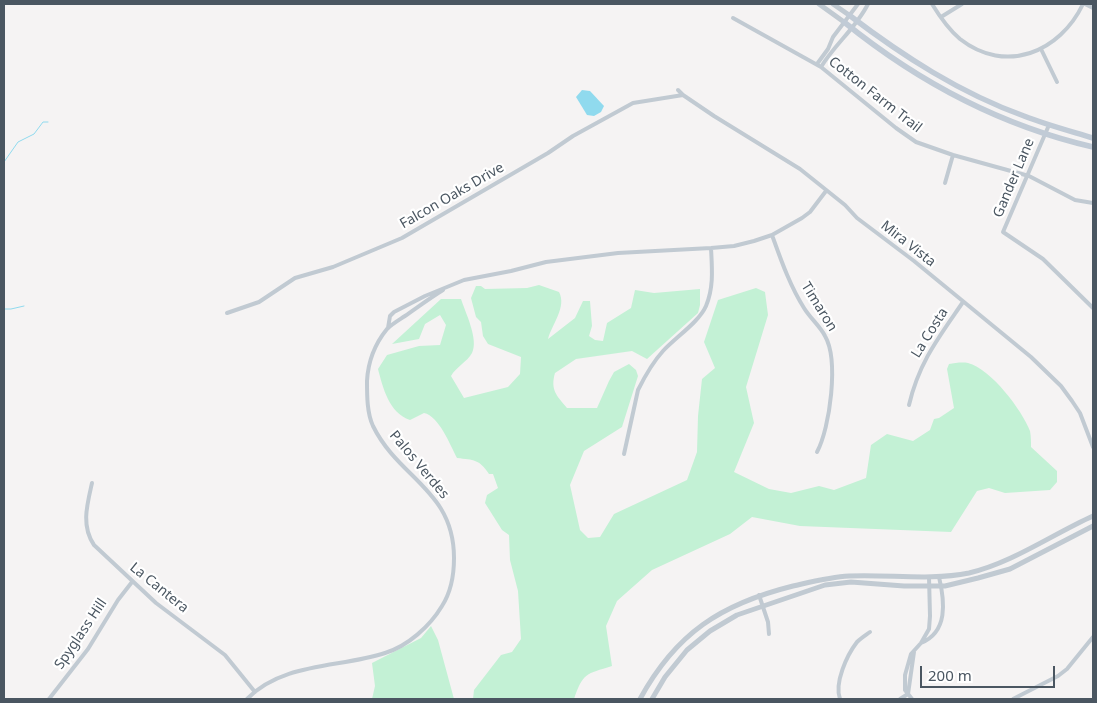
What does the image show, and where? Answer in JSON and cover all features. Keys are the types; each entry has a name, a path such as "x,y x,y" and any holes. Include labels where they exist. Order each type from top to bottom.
{"main road":[{"path":"849,15 903,54 944,79 1022,116 1093,138"},
{"path":"844,22 885,53 931,82 992,113 1046,133 1093,147"}],"street":[{"path":"819,4 844,22"},
{"path":"833,4 849,15"},
{"path":"817,64 828,49 833,37 858,4"},
{"path":"821,67 832,50 852,28 868,4"},
{"path":"932,4 948,27 962,40 981,51 1001,56 1026,55 1041,49 1054,42 1066,31 1084,4 1093,8"},
{"path":"941,17 962,4"},
{"name":"Cotton Farm Trail","path":"733,18 817,64 906,136 925,146 953,156 1029,176 1075,200 1093,203"},
{"path":"1041,49 1057,82"},
{"name":"Mira Vista","path":"678,90 683,96 800,170 1031,357 1061,386 1080,413 1093,447"},
{"name":"Falcon Oaks Drive","path":"228,312 258,302 295,278 333,267 402,238 633,103 683,96"},
{"name":"Gander Lane","path":"1049,125 1029,176 1003,232 1042,259 1093,308"},
{"path":"945,183 953,156"},
{"name":"Palos Verdes","path":"247,699 274,680 298,672 375,656 398,648 420,632 431,621 447,596 453,575 454,553 450,529 445,515 431,495 383,442 374,428 370,414 367,388 368,366 375,349 388,328 390,316 394,312 425,296 464,280 546,262 618,253 711,248 744,244 772,235 810,212 826,191"},
{"name":"Timaron","path":"772,235 785,271 799,299 826,336 829,346 831,396 822,441 816,452"},
{"path":"624,454 638,390 643,380 662,352 700,316 706,307 711,288 711,248"},
{"name":"Palos Verdes","path":"388,328 442,290"},
{"name":"La Costa","path":"910,405 912,393 929,351 963,302"},
{"name":"La Cantera","path":"92,483 86,520 88,535 94,545 156,603 225,655 255,692"},
{"path":"640,699 663,662 680,644 717,614 759,595 828,578 848,576 939,578 984,569 1093,516"},
{"path":"652,699 665,677 687,650 710,631 737,615 825,585 851,582 897,586 941,586 978,578 1010,569 1093,526"},
{"path":"1027,549 1032,558"},
{"path":"912,699 908,694 914,650 921,643 929,629 930,578"},
{"path":"921,643 930,639 941,624 943,613 939,578"},
{"name":"Spyglass Hill","path":"49,699 88,649 118,600 132,582"},
{"path":"759,595 768,622 769,634"},
{"path":"840,699 838,687 847,661 856,644 870,632"},
{"path":"1013,699 1058,676 1067,669 1093,637"},
{"path":"900,699 908,694"}],"green space":[{"path":"539,285 559,292 561,298 560,310 548,339 575,318 583,301 590,301 592,326 589,336 595,340 603,341 607,323 631,308 635,290 654,293 700,289 698,313 647,359 632,351 576,359 555,373 554,388 557,396 567,408 597,408 614,372 629,364 636,370 638,376 622,427 584,451 570,485 580,530 588,538 600,537 614,514 687,480 697,452 702,379 715,368 704,342 718,300 756,288 765,292 768,315 746,387 754,423 734,472 769,489 791,493 819,486 834,490 866,478 871,445 887,434 913,441 930,430 934,419 939,418 954,408 947,369 949,364 968,363 986,373 1005,391 1026,422 1030,431 1031,447 1057,471 1057,482 1050,490 1005,493 989,488 977,491 951,532 800,526 752,517 730,534 652,570 617,601 606,626 612,666 591,673 583,679 574,699 473,699 474,690 501,655 512,652 521,639 518,591 510,560 509,535 502,530 485,503 487,495 498,488 493,474 489,474 479,463 457,458 439,425 429,415 424,413 410,420 397,412 388,399 378,369 387,355 419,346 440,345 446,325 440,315 425,324 419,339 392,344 441,299 461,299 473,333 474,347 470,356 451,376 464,398 508,387 520,374 521,357 488,344 483,336 481,322 476,317 471,298 476,286 481,286 485,289 527,288"},
{"path":"431,626 438,640 454,699 372,699 375,686 372,663 421,638"}],"water":[{"path":"582,90 590,91 604,106 601,112 594,116 587,115 576,97"}],"waterway":[{"path":"4,162 18,142 34,134 43,122 48,122"},
{"path":"4,309 24,306"}]}
